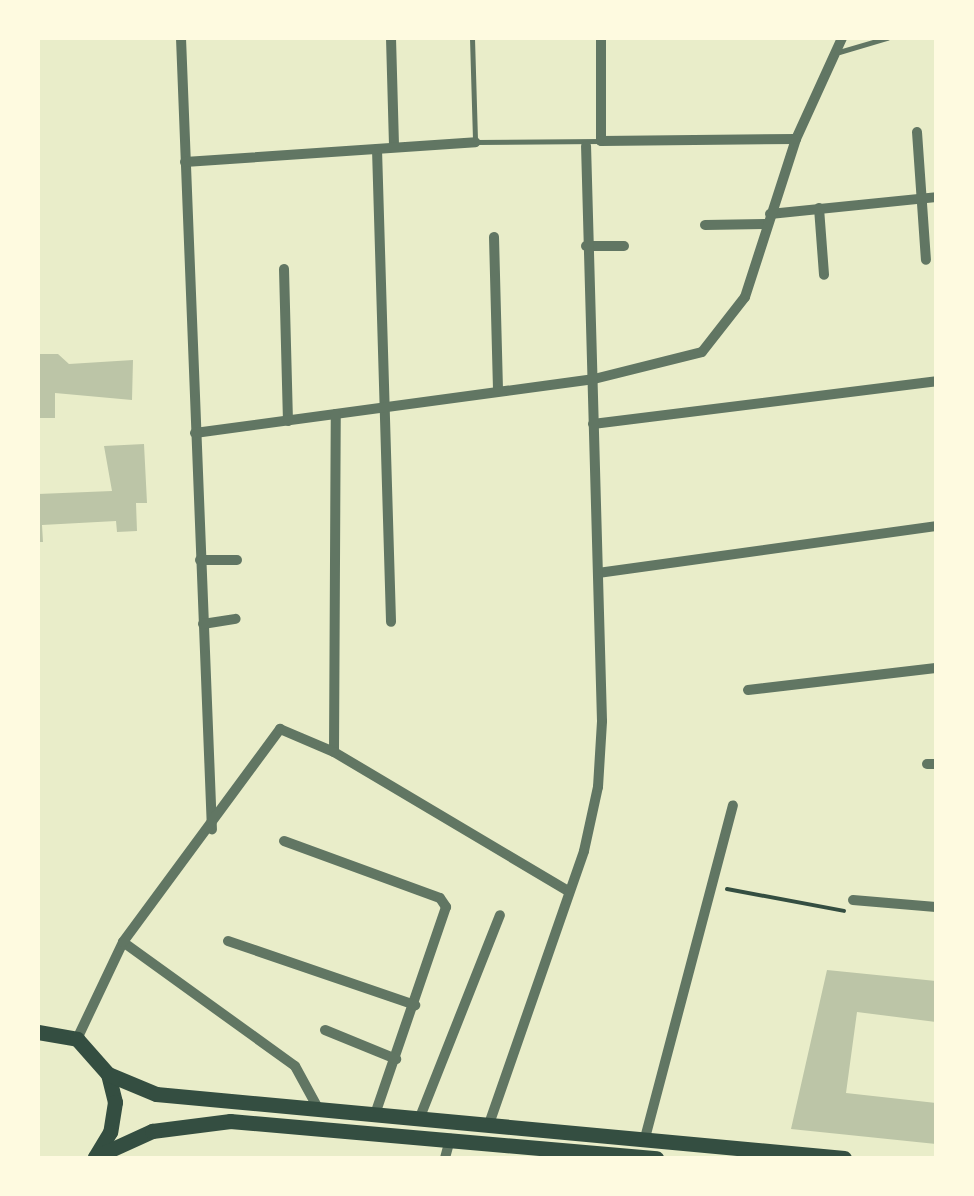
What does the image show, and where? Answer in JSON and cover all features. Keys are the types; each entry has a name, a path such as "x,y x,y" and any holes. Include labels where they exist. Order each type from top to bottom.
{"main road":[{"path":"38,1032 76,1039 108,1074 156,1094 844,1158"},
{"path":"94,1158 110,1132 115,1102 108,1074"},
{"path":"94,1158 152,1131 230,1121 656,1158"}],"street":[{"path":"182,38 212,829"},
{"path":"391,38 394,145"},
{"path":"601,38 601,141 796,139"},
{"path":"195,434 594,379 695,356 720,337 745,297 796,139 842,38"},
{"path":"917,132 926,260"},
{"path":"186,162 476,142"},
{"path":"489,1124 568,891 598,786 598,573 586,146"},
{"path":"377,149 388,406 391,622"},
{"path":"705,225 768,219 818,208 936,197"},
{"path":"818,208 824,274"},
{"path":"494,237 498,390"},
{"path":"586,246 624,246"},
{"path":"284,270 288,421"},
{"path":"593,424 936,381"},
{"path":"334,752 336,414"},
{"path":"598,573 936,526"},
{"path":"200,560 236,560"},
{"path":"203,624 236,620"},
{"path":"748,690 936,668"},
{"path":"76,1039 123,942 212,829 280,729 334,752 568,891"},
{"path":"646,1138 716,887 733,805"},
{"path":"284,841 440,898 446,907 375,1114"},
{"path":"854,900 936,907"},
{"path":"420,1118 500,915"},
{"path":"228,941 415,1005"},
{"path":"123,942 295,1066 319,1110"},
{"path":"325,1030 396,1059"},
{"path":"445,1158 450,1138"}],"lane":[{"path":"472,38 476,142 586,146 601,141"},
{"path":"836,52 888,38"}],"path":[{"path":"716,887 843,912 854,900"}],"building":[{"path":"38,354 58,354 69,364 133,360 132,400 55,393 55,418 38,418"},
{"path":"144,444 147,503 136,503 137,531 117,532 116,521 42,525 43,542 38,542 38,494 112,491 104,446"},
{"path":"827,970 936,981 936,1022 857,1012 846,1093 936,1103 936,1144 791,1129"}]}
